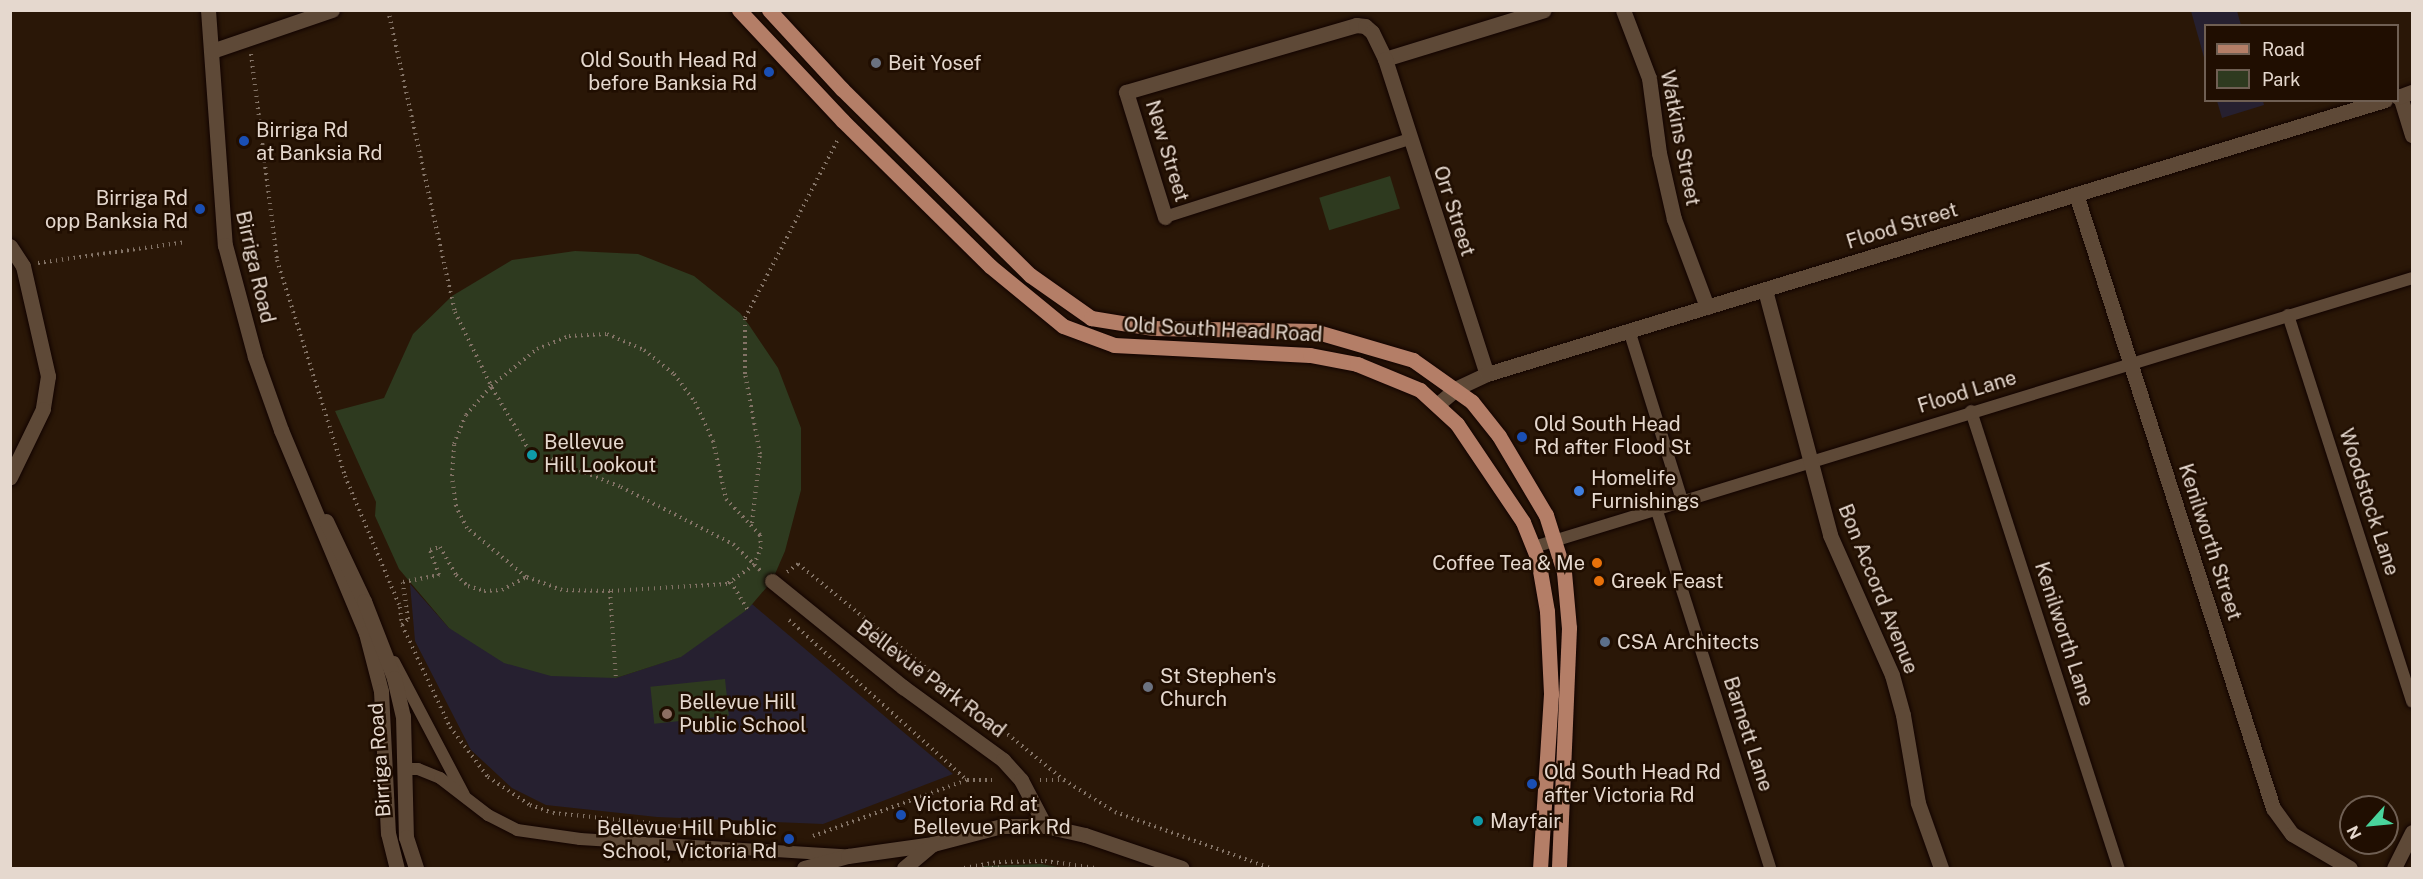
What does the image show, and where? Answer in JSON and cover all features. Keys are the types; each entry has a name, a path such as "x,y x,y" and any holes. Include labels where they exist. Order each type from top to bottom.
{"main road":[{"name":"Old South Head Road","path":"739,10 835,113 990,266 1063,326 1114,345 1331,358 1390,377 1420,390 1438,404 1477,450 1522,522 1534,547 1547,611 1551,684 1540,868"},
{"name":"Old South Head Road","path":"769,10 842,89 1022,267 1053,295 1091,318 1153,328 1314,331 1396,353 1457,388 1499,436 1557,539 1564,572 1569,628 1559,868"}],"street":[{"name":"Birriga Road","path":"208,10 225,245 255,357 307,487 328,550 366,633 381,691 387,769 388,833 397,868"},
{"path":"212,51 332,10"},
{"path":"1385,59 1544,10"},
{"name":"Watkins Street","path":"1623,10 1649,78 1659,153 1674,219 1707,307"},
{"name":"New Street","path":"1166,217 1126,92 1356,25 1372,32 1385,59"},
{"name":"Orr Street","path":"1385,59 1486,374"},
{"path":"2399,96 2412,135"},
{"name":"Flood Street","path":"1438,404 1457,388 1486,374 2379,102"},
{"name":"Kenilworth Street","path":"2076,195 2273,808 2292,834 2350,868"},
{"path":"10,246 23,266 48,376 43,409 10,477"},
{"name":"Bon Accord Avenue","path":"1765,290 1830,536 1892,675 1903,715 1918,803 1941,868"},
{"name":"Birriga Road","path":"307,487 339,543 378,632 403,717 406,837 416,868"},
{"name":"Bellevue Park Road","path":"772,581 903,687 1003,760 1021,780 1045,826"},
{"path":"387,769 404,769"},
{"path":"804,868 848,856 933,844 982,828 1045,826 1125,847 1182,868"},
{"path":"2394,868 2412,832"},
{"path":"904,868 933,844"}],"lane":[{"name":"New Street","path":"1166,217 1409,139"},
{"name":"Flood Lane","path":"1534,547 1810,460 2412,278"},
{"name":"Woodstock Lane","path":"2288,315 2412,702"},
{"path":"1629,330 1682,500"},
{"name":"Kenilworth Lane","path":"1971,411 2119,868"},
{"name":"Barnett Lane","path":"1656,508 1770,868"},
{"path":"378,632 465,799"},
{"path":"404,769 434,775 465,799 517,830 549,836 848,856"}],"path":[{"path":"388,10 455,312 491,386 532,455 555,460 621,487 733,544 772,581 798,564 1064,780 1114,812 1270,868"},
{"path":"249,39 277,260 345,476 396,598 402,625 456,736 488,777 509,793 553,813 700,828"},
{"path":"752,523 760,454 745,374 745,318 838,138"},
{"path":"23,266 185,242"},
{"path":"607,334 644,350 674,374 695,402 713,441 726,499 752,523 760,536 761,548 754,565 730,582 610,591 562,590 526,577 484,545 467,528 456,506 454,444 466,415 491,386 537,349 569,336 607,334"},
{"path":"402,625 408,619 403,582 439,575 430,550 440,547 456,575 468,586 484,591 502,590 526,577"},
{"path":"730,582 749,612"},
{"path":"610,591 616,678"},
{"path":"780,612 967,780 816,836 804,835"},
{"path":"964,868 1045,861 1096,868"},
{"path":"992,868 999,866"}],"shaded area":[{"path":"2191,11 2237,11 2241,24 2204,24 2204,57"},
{"path":"2217,102 2263,102 2264,105 2222,118"},
{"name":"Bellevue Hill Public School","path":"410,584 449,628 616,678 680,657 752,604 953,774 823,824 657,817 546,805 512,788 471,750 415,641"}],"green space":[{"path":"1390,176 1400,209 1329,230 1319,198"},
{"path":"575,251 638,254 694,276 740,313 749,325 778,368 801,428 801,490 785,551 772,581 748,609 681,657 616,678 551,676 504,663 449,628 399,569 375,516 376,502 335,411 384,398 413,334 452,296 512,260"},
{"path":"725,679 729,716 654,724 650,687"},
{"path":"1041,864 1063,868 979,868 984,866"}],"place":[{"name":"Beit Yosef","path":"876,63"},
{"name":"Old South Head Rd before Banksia Rd","path":"769,72"},
{"name":"Birriga Rd at Banksia Rd","path":"244,141"},
{"name":"Birriga Rd opp Banksia Rd","path":"200,209"},
{"name":"Old South Head Rd after Flood St","path":"1522,437"},
{"name":"Bellevue Hill Lookout","path":"532,455"},
{"name":"Homelife Furnishings","path":"1579,491"},
{"name":"Coffee Tea & Me","path":"1597,563"},
{"name":"Greek Feast","path":"1599,581"},
{"name":"CSA Architects","path":"1605,642"},
{"name":"St Stephen's Church","path":"1148,687"},
{"name":"Bellevue Hill Public School","path":"667,714"},
{"name":"Old South Head Rd after Victoria Rd","path":"1532,784"},
{"name":"Victoria Rd at Bellevue Park Rd","path":"901,815"},
{"name":"Mayfair","path":"1478,821"},
{"name":"Bellevue Hill Public School, Victoria Rd","path":"789,839"}]}
